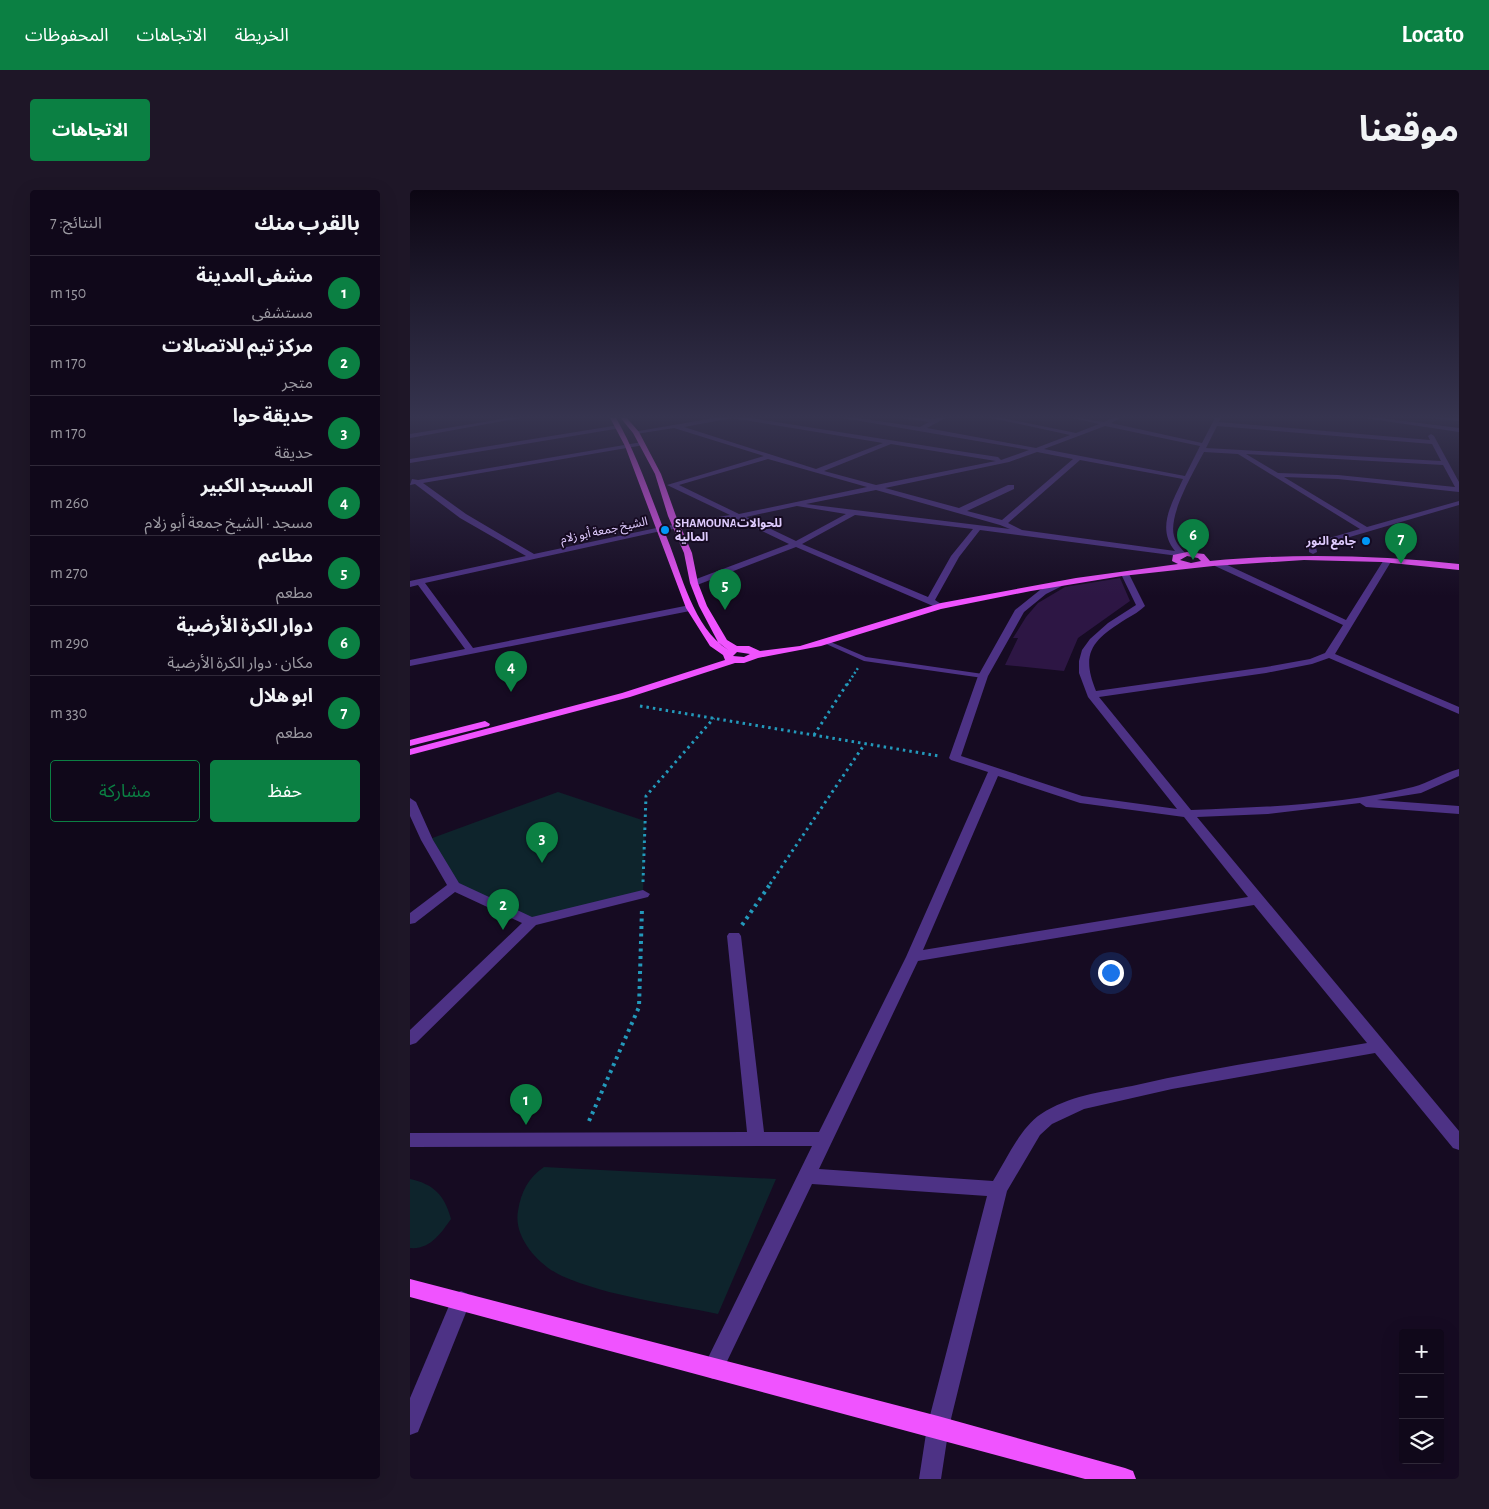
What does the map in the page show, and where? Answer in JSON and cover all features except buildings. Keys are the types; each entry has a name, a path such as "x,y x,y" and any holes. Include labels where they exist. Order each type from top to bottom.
{"main road":[{"path":"640,476 690,608 713,644 731,654"},
{"path":"658,476 661,487 688,553 694,583 703,606 731,654"},
{"path":"753,652 817,636 930,601 1179,557 1313,552 1390,555 1459,561"},
{"path":"1179,557 1182,564 1197,566 1206,562 1201,556"},
{"path":"410,743 612,690 731,654 826,642 893,619 940,606 1064,583 1197,566 1303,558 1388,560 1459,567"},
{"path":"410,752 607,700 731,654"},
{"path":"410,1288 938,1427 1125,1479"}],"street":[{"path":"412,480 436,476"},
{"path":"661,487 703,476"},
{"path":"835,476 1004,523 1027,534"},
{"name":"الشيخ جمعة أبو زلام","path":"410,584 661,528 739,516 932,476"},
{"path":"1004,523 1057,476"},
{"path":"1177,476 1187,478 1170,521 1168,532 1179,557"},
{"path":"1281,476 1366,529"},
{"path":"1313,476 1459,489"},
{"path":"1452,476 1459,489"},
{"path":"412,480 462,516 533,557"},
{"path":"674,484 796,544 940,606"},
{"path":"960,511 1011,487"},
{"path":"1313,552 1311,548 1314,545 1459,503"},
{"path":"791,505 1145,548 1179,557"},
{"path":"694,583 796,544 854,513"},
{"path":"930,601 955,556 978,528"},
{"path":"1092,695 1266,670 1312,661 1329,655 1388,560"},
{"path":"1218,564 1348,624"},
{"path":"1124,574 1141,606 1090,642 1085,655 1084,672 1092,695 1257,900 1459,1143"},
{"path":"420,582 470,650"},
{"path":"1064,583 1037,596 1020,610 983,676 955,758 1080,799 1187,814 1268,810 1346,802 1417,790 1459,772"},
{"path":"410,663 690,608"},
{"path":"1329,655 1459,711"},
{"path":"713,1369 913,956 994,771"},
{"path":"410,802 426,840 454,886 531,922"},
{"path":"1346,802 1459,810"},
{"path":"410,920 454,886"},
{"path":"410,1039 531,922 643,894"},
{"path":"913,956 1257,900"},
{"path":"734,936 756,1139"},
{"path":"930,1479 938,1427 998,1189 1034,1130 1046,1119 1060,1111 1082,1103 1172,1083 1379,1047"},
{"path":"410,1140 823,1139"},
{"path":"805,1176 998,1189"},
{"path":"410,1424 461,1300"}],"lane":[{"path":"826,642 864,659 983,676"}],"path":[{"path":"814,735 864,659"},
{"path":"607,700 955,758"},
{"path":"582,1139 639,1007 646,796 714,718"},
{"path":"734,936 864,744"}],"shaded area":[{"path":"558,792 645,821 643,894 531,922 454,886 427,840"},
{"path":"544,1167 776,1179 718,1314 639,1299 599,1289 562,1276 545,1265 524,1241 518,1221 519,1204 523,1192 534,1176"},
{"path":"410,1179 426,1184 437,1192 442,1198 451,1219 434,1240 417,1248 410,1248"}],"place":[{"name":"SHAMOUNAللحوالات المالية","path":"665,530"},
{"name":"جامع النور","path":"1366,541"},
{"name":"دوار الكرة الأرضية","path":"1193,560"},
{"name":"ابو هلال","path":"1401,564"},
{"name":"مطاعم","path":"725,610"},
{"name":"المسجد الكبير","path":"511,692"},
{"name":"حديقة حوا","path":"542,863"},
{"name":"مركز تيم للاتصالات","path":"503,930"},
{"name":"مشفى المدينة","path":"526,1125"}]}
